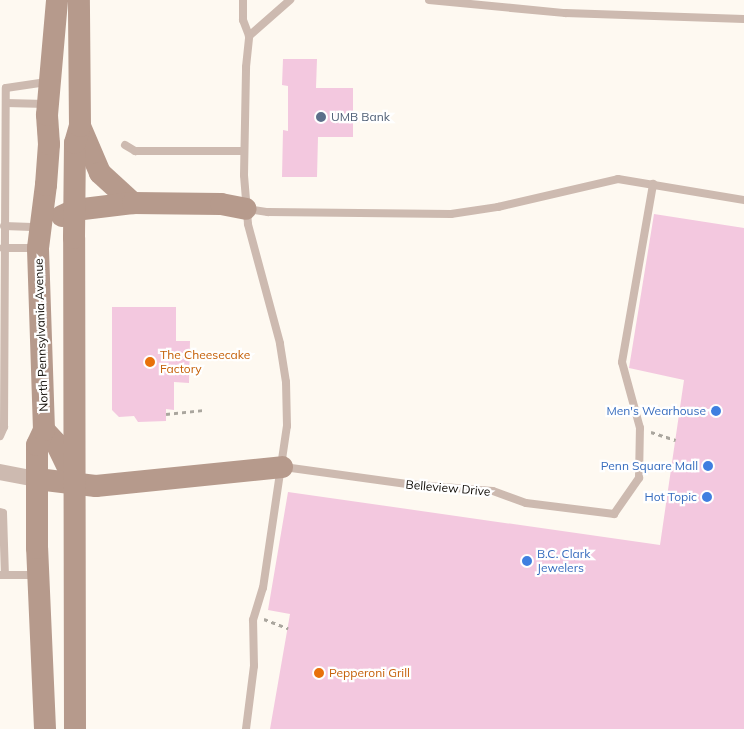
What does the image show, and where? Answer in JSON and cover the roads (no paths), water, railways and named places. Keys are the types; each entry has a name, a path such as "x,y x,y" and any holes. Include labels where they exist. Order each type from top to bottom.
{"main road":[{"name":"North Pennsylvania Avenue","path":"45,729 38,575 37,478 37,445 44,430 40,237 49,144 49,93 57,0"},
{"path":"75,729 75,143 80,126 79,0"},
{"path":"80,126 100,173 134,203"},
{"path":"40,237 75,210 134,203 221,204 246,208"},
{"path":"44,430 56,442 76,483"},
{"name":"Belleview Drive","path":"37,478 96,486 266,466 282,467"}],"street":[{"name":"Belleview Drive","path":"0,472 37,478"}],"lane":[{"path":"243,0 243,20 249,36 244,152 246,208 250,236 284,365 287,426 263,588 253,620 254,666 246,729"},
{"path":"249,36 290,0"},
{"path":"429,0 565,13 744,19"},
{"path":"0,436 4,427 3,248 6,88 35,81 49,93"},
{"path":"6,103 49,93"},
{"path":"125,145 135,151 244,152"},
{"path":"246,208 268,212 452,214 498,207 597,181 618,179 744,200"},
{"name":"Belleview Drive","path":"282,467 407,484 494,491 526,504 614,514 639,478 640,428 622,362 653,184"},
{"path":"4,226 40,237"},
{"path":"3,248 40,237"},
{"path":"0,512 3,513 3,575 38,575"}],"place":[{"name":"UMB Bank","path":"321,117"},
{"name":"The Cheesecake Factory","path":"150,362"},
{"name":"Men's Wearhouse","path":"716,411"},
{"name":"Penn Square Mall","path":"708,466"},
{"name":"Hot Topic","path":"707,497"},
{"name":"B.C. Clark Jewelers","path":"527,561"},
{"name":"Pepperoni Grill","path":"319,673"}]}
